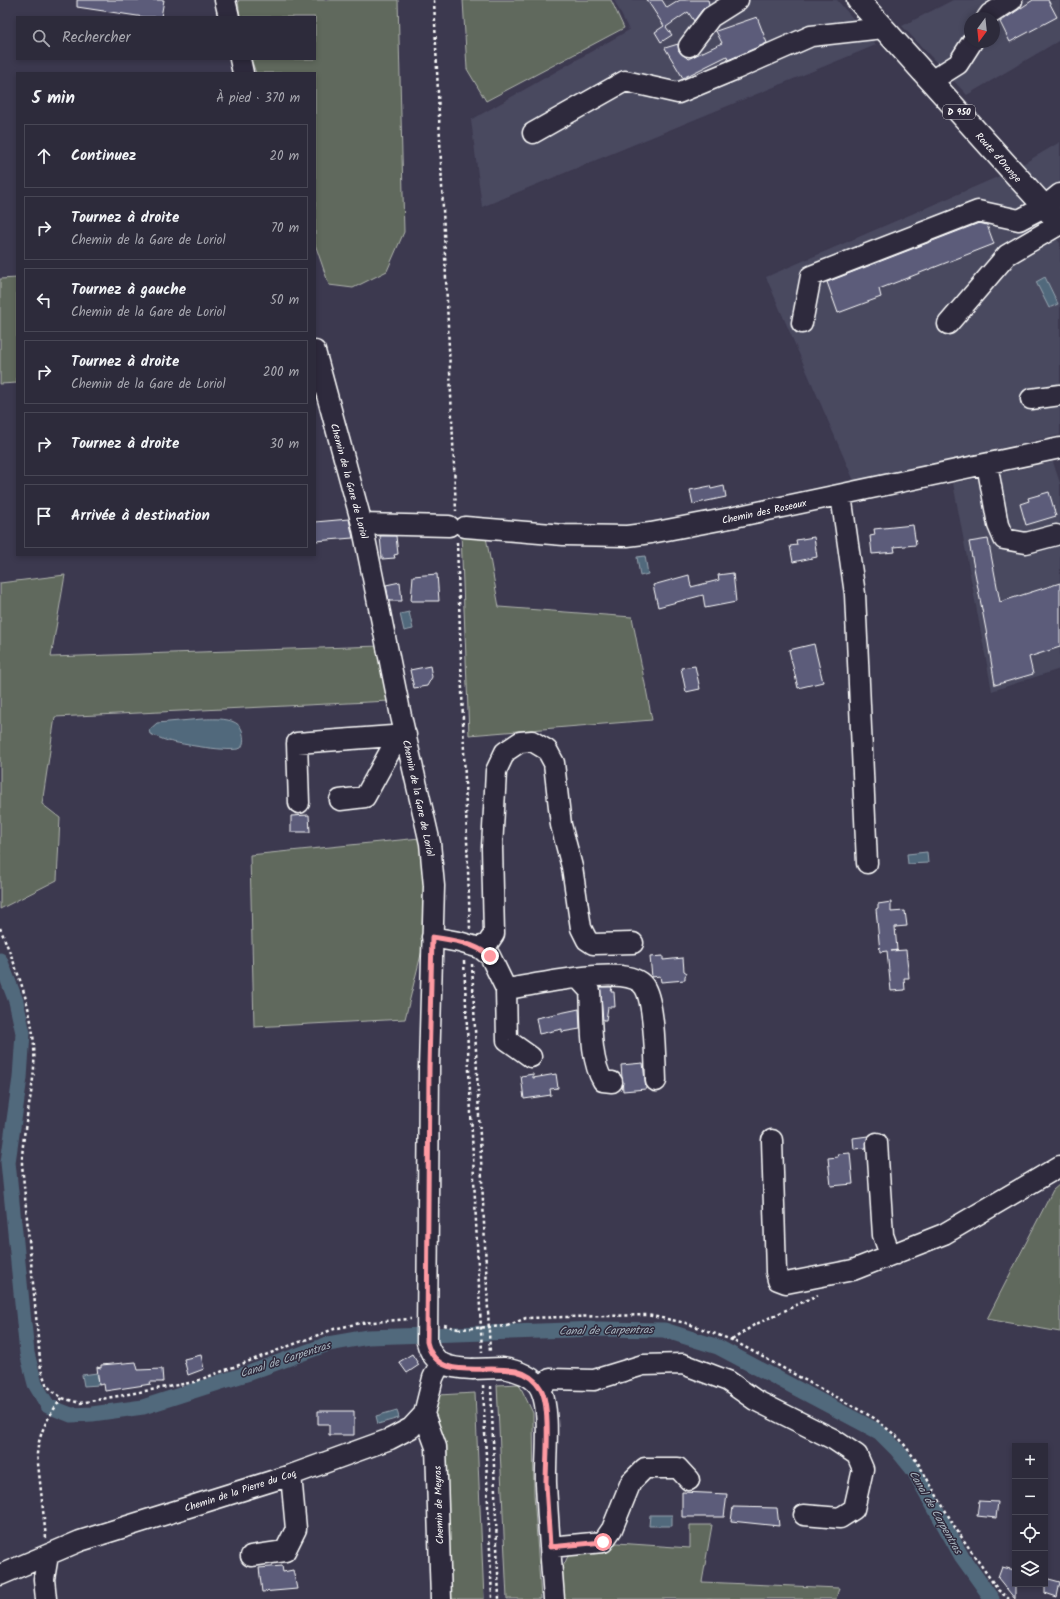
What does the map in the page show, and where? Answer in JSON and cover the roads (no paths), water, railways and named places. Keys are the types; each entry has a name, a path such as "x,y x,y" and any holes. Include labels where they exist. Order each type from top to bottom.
{"main road":[{"name":"Route d'Orange","path":"858,0 931,81 1052,200 1060,224"}],"street":[{"path":"225,0 229,16"},
{"path":"690,46 711,17 738,0"},
{"path":"993,12 1012,0"},
{"path":"533,134 625,81 678,93 811,36 883,28"},
{"path":"931,81 958,64 968,48"},
{"path":"240,60 243,72"},
{"path":"802,323 811,276 978,211 1019,220 1052,200"},
{"path":"948,324 1007,255 1060,224"},
{"name":"Chemin de la Gare de Loriol","path":"316,355 362,524 402,735 430,843 434,886 427,1328 429,1350 440,1363"},
{"path":"1031,399 1060,395"},
{"name":"Chemin des Roseaux","path":"362,524 457,527 564,535 627,536 730,518 1060,448"},
{"path":"987,464 998,525 1004,539 1026,543 1056,535"},
{"path":"841,495 855,594 867,863"},
{"path":"340,800 365,798 402,735"},
{"path":"299,804 297,743 402,735"},
{"path":"432,937 472,945 488,943 494,934 492,848 496,771 505,752 520,742 532,741 547,750 554,763 561,825 572,867 581,928 587,940 593,944 633,944"},
{"path":"472,945 490,956 506,989 507,1040 530,1057"},
{"path":"506,989 579,979 621,976 635,979 644,986 650,1000 656,1081"},
{"path":"579,979 590,990 595,1056 598,1072 603,1081 612,1082"},
{"path":"772,1140 776,1272 778,1280 786,1283 853,1270 944,1234 1060,1166"},
{"path":"877,1144 883,1235 888,1249 896,1254"},
{"path":"440,1363 454,1368 479,1367 517,1370 531,1379 540,1388 545,1403 546,1483 554,1599"},
{"name":"Chemin de la Pierre du Coq","path":"0,1575 80,1541 291,1475 390,1438 411,1428 424,1414 433,1378 440,1363"},
{"path":"540,1388 550,1379 594,1380 643,1365 683,1364 728,1381 755,1400 833,1439 858,1455 863,1469 854,1509 840,1518 804,1515"},
{"name":"Chemin de Meyras","path":"424,1414 436,1447 441,1599"},
{"path":"550,1547 603,1542 612,1529 631,1482 645,1468 678,1468 689,1480"},
{"path":"251,1556 285,1551 296,1529 291,1475"},
{"path":"46,1599 44,1579 48,1554"}],"waterway":[{"name":"Canal de Carpentras","path":"0,960 16,1001 23,1033 20,1078 8,1162 27,1353 35,1384 48,1406 71,1415 92,1414 143,1407 249,1373 328,1344 368,1337 599,1329 664,1330 718,1347 879,1432 897,1450 914,1471 962,1557 992,1599"}]}
